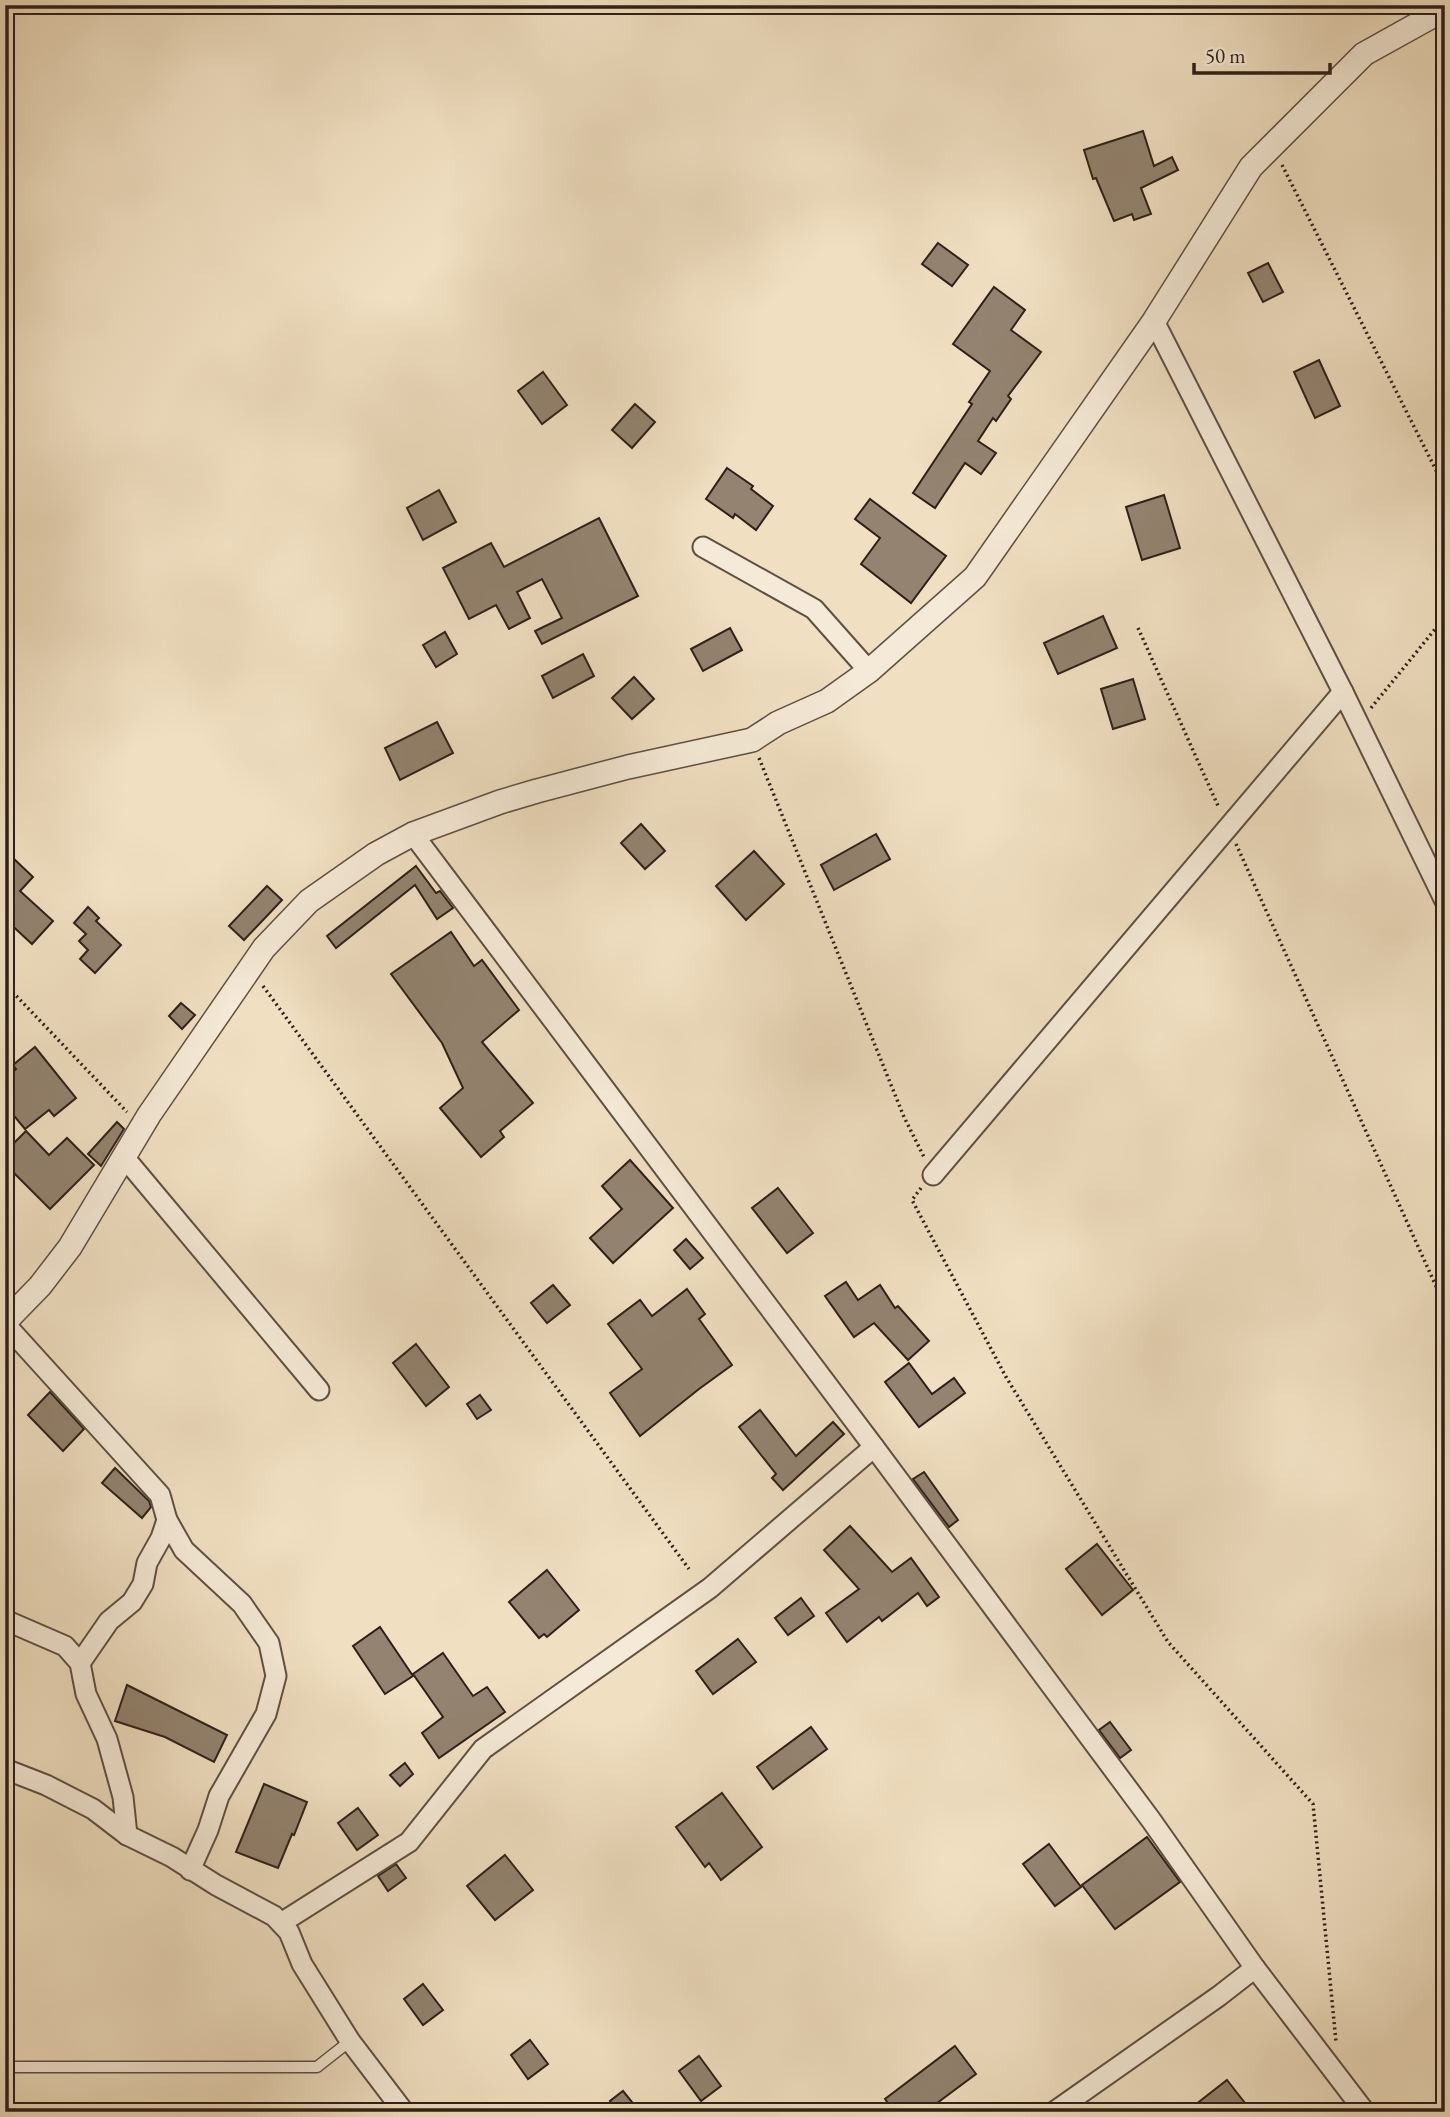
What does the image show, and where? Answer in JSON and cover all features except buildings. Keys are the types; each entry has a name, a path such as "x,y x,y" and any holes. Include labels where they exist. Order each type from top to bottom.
{"street":[{"path":"190,1870 208,1830 219,1796 266,1714 276,1676 269,1643 242,1604 184,1550 167,1520 160,1495 5,1323 40,1286 70,1247 142,1127 264,948 309,901 376,854 413,834 537,791 628,767 752,740 778,723 827,701 869,671 975,577 1154,321 1251,167 1364,54 1440,9"},
{"path":"1154,321 1343,692 1445,901"},
{"path":"703,547 814,609 869,671"},
{"path":"933,1175 1343,692"},
{"path":"413,834 874,1447 1151,1820 1255,1968 1365,2112"},
{"path":"124,1157 319,1390"},
{"path":"281,1923 409,1842 483,1748 710,1588 874,1447"},
{"path":"80,1664 109,1621 132,1602 143,1584 147,1563 161,1538 167,1520"},
{"path":"5,1620 65,1646 80,1664 86,1694 107,1739 123,1797 127,1835"},
{"path":"5,1769 46,1785 93,1809 127,1835 172,1857 190,1870 262,1909 281,1923 289,1932 302,1964 350,2041 404,2112"},
{"path":"1054,2112 1255,1968"}],"lane":[{"path":"5,2067 317,2067 350,2041"}],"path":[{"path":"1272,146 1445,488"},
{"path":"1358,724 1445,617"},
{"path":"1138,628 1445,1306"},
{"path":"752,740 904,1117 933,1175 912,1200 1006,1377 1168,1642 1313,1804 1339,2078"},
{"path":"250,968 689,1569"},
{"path":"5,984 142,1127"}]}
